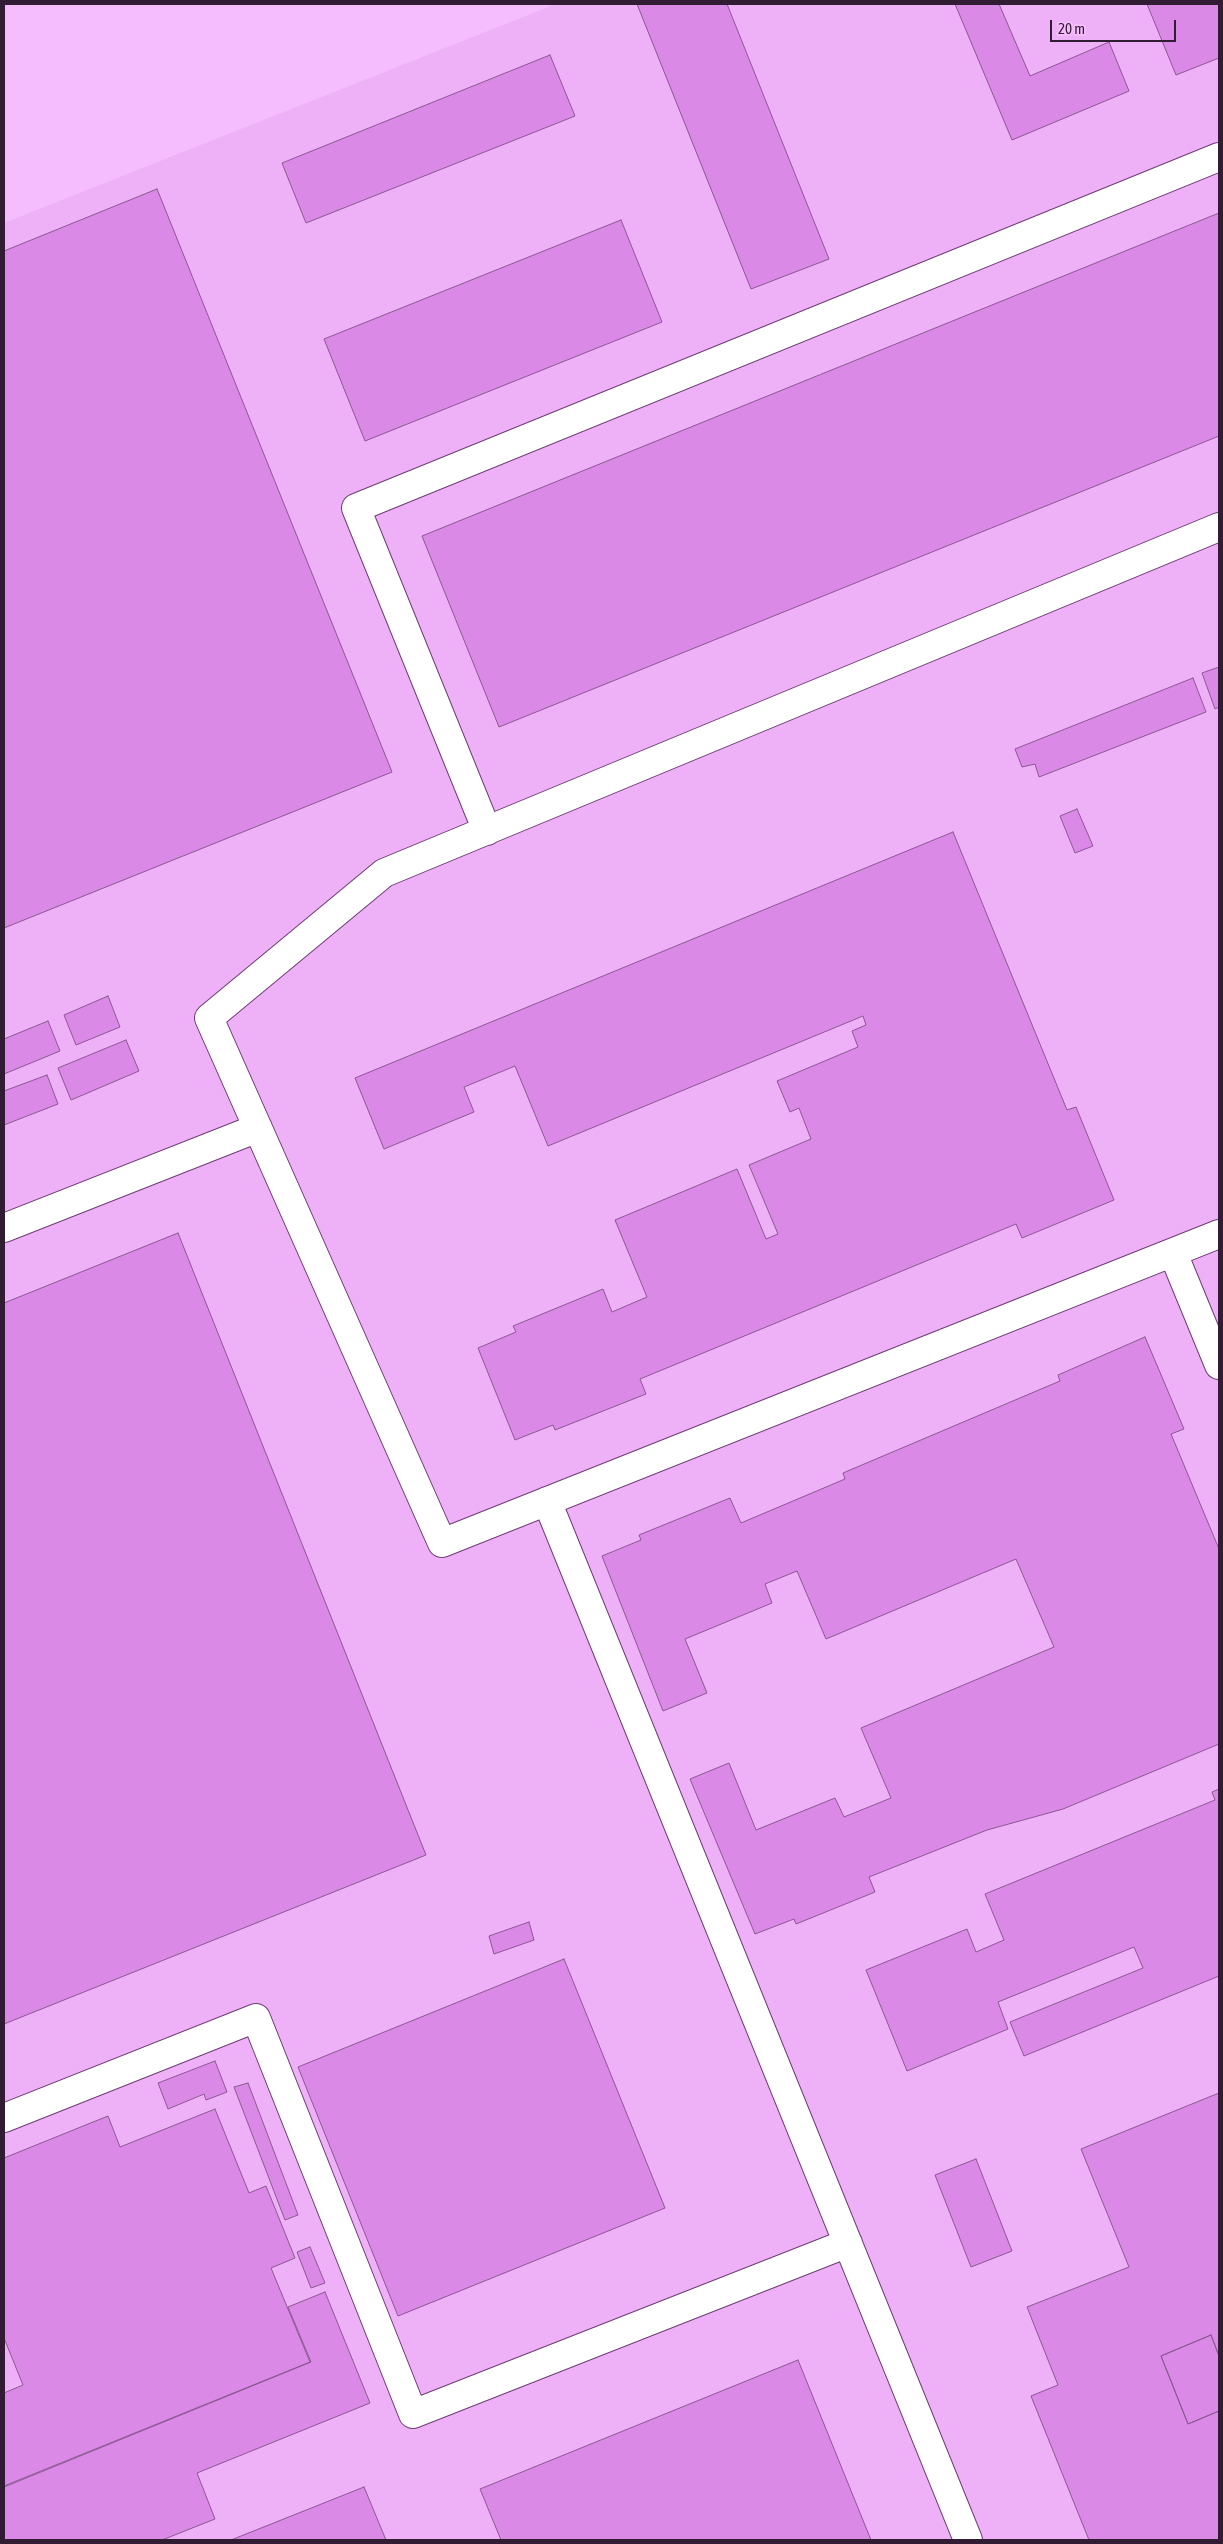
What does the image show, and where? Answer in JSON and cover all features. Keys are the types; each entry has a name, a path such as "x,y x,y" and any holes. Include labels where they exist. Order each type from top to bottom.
{"street":[{"path":"487,831 356,508 1219,157"},
{"path":"1219,527 384,873 209,1018 442,1542 1219,1234"},
{"path":"4,1228 258,1128"},
{"path":"1173,1253 1219,1365"},
{"path":"548,1501 968,2540"},
{"path":"4,2118 256,2018 413,2414 848,2243"}],"shaded area":[{"path":"556,4 1219,4 1219,2540 4,2540 4,223"}],"building":[{"path":"637,4 727,4 829,259 751,289"},
{"path":"955,4 999,4 1030,76 1109,42 1129,91 1012,140"},
{"path":"1147,4 1219,4 1219,58 1176,75"},
{"path":"550,55 575,116 306,223 282,163"},
{"path":"157,189 392,772 4,928 4,251"},
{"path":"1219,213 1219,436 499,727 422,536"},
{"path":"621,220 662,322 365,441 324,339"},
{"path":"1219,667 1219,707 1215,709 1202,673"},
{"path":"1193,678 1206,712 1039,777 1035,764 1022,767 1015,749"},
{"path":"1077,809 1093,846 1075,853 1060,816"},
{"path":"953,832 1067,1110 1076,1107 1114,1200 1022,1238 1016,1224 640,1379 646,1394 555,1430 553,1425 515,1440 478,1348 516,1332 513,1326 603,1289 612,1312 647,1297 615,1220 737,1169 766,1239 778,1234 749,1165 811,1139 799,1108 790,1112 777,1081 858,1047 852,1031 866,1025 863,1016 548,1146 515,1066 464,1087 474,1112 384,1149 355,1078"},
{"path":"108,996 120,1027 76,1045 64,1015"},
{"path":"48,1021 60,1051 4,1074 4,1039"},
{"path":"126,1040 139,1071 71,1100 58,1068"},
{"path":"47,1075 58,1104 4,1125 4,1091"},
{"path":"178,1233 426,1855 4,2024 4,1303"},
{"path":"1145,1337 1184,1429 1171,1434 1219,1549 1219,1744 1063,1809 987,1830 869,1877 875,1892 796,1924 794,1919 755,1934 690,1779 729,1763 756,1830 835,1798 844,1817 891,1798 861,1728 1054,1647 1016,1559 826,1639 797,1571 765,1584 772,1603 685,1639 707,1693 663,1711 602,1556 641,1540 639,1535 730,1498 741,1523 845,1479 843,1473 1060,1381 1058,1375"},
{"path":"1219,1789 1219,1976 1024,2056 1010,2022 1143,1968 1134,1947 998,2002 1008,2029 907,2071 866,1970 967,1929 976,1952 1004,1940 985,1894 1215,1800 1212,1792"},
{"path":"529,1922 534,1940 494,1954 489,1936"},
{"path":"564,1959 665,2208 398,2316 298,2067"},
{"path":"215,2061 227,2092 206,2100 204,2094 168,2109 158,2083"},
{"path":"248,2083 298,2215 285,2220 234,2087"},
{"path":"1219,2093 1219,2356 1211,2335 1161,2356 1188,2424 1219,2411 1219,2540 1089,2540 1031,2396 1058,2385 1027,2307 1129,2267 1081,2149"},
{"path":"215,2109 249,2193 266,2186 295,2258 271,2268 310,2362 4,2486 4,2393 23,2385 4,2338 4,2158 108,2116 120,2147"},
{"path":"976,2159 1012,2251 971,2267 935,2175"},
{"path":"310,2247 325,2283 311,2288 297,2252"},
{"path":"325,2292 370,2403 197,2473 215,2519 162,2540 4,2540 4,2487 311,2362 288,2307"},
{"path":"1211,2335 1219,2356 1219,2411 1188,2424 1161,2356"},
{"path":"798,2360 871,2540 501,2540 480,2489"},
{"path":"364,2487 386,2540 231,2540"}]}
